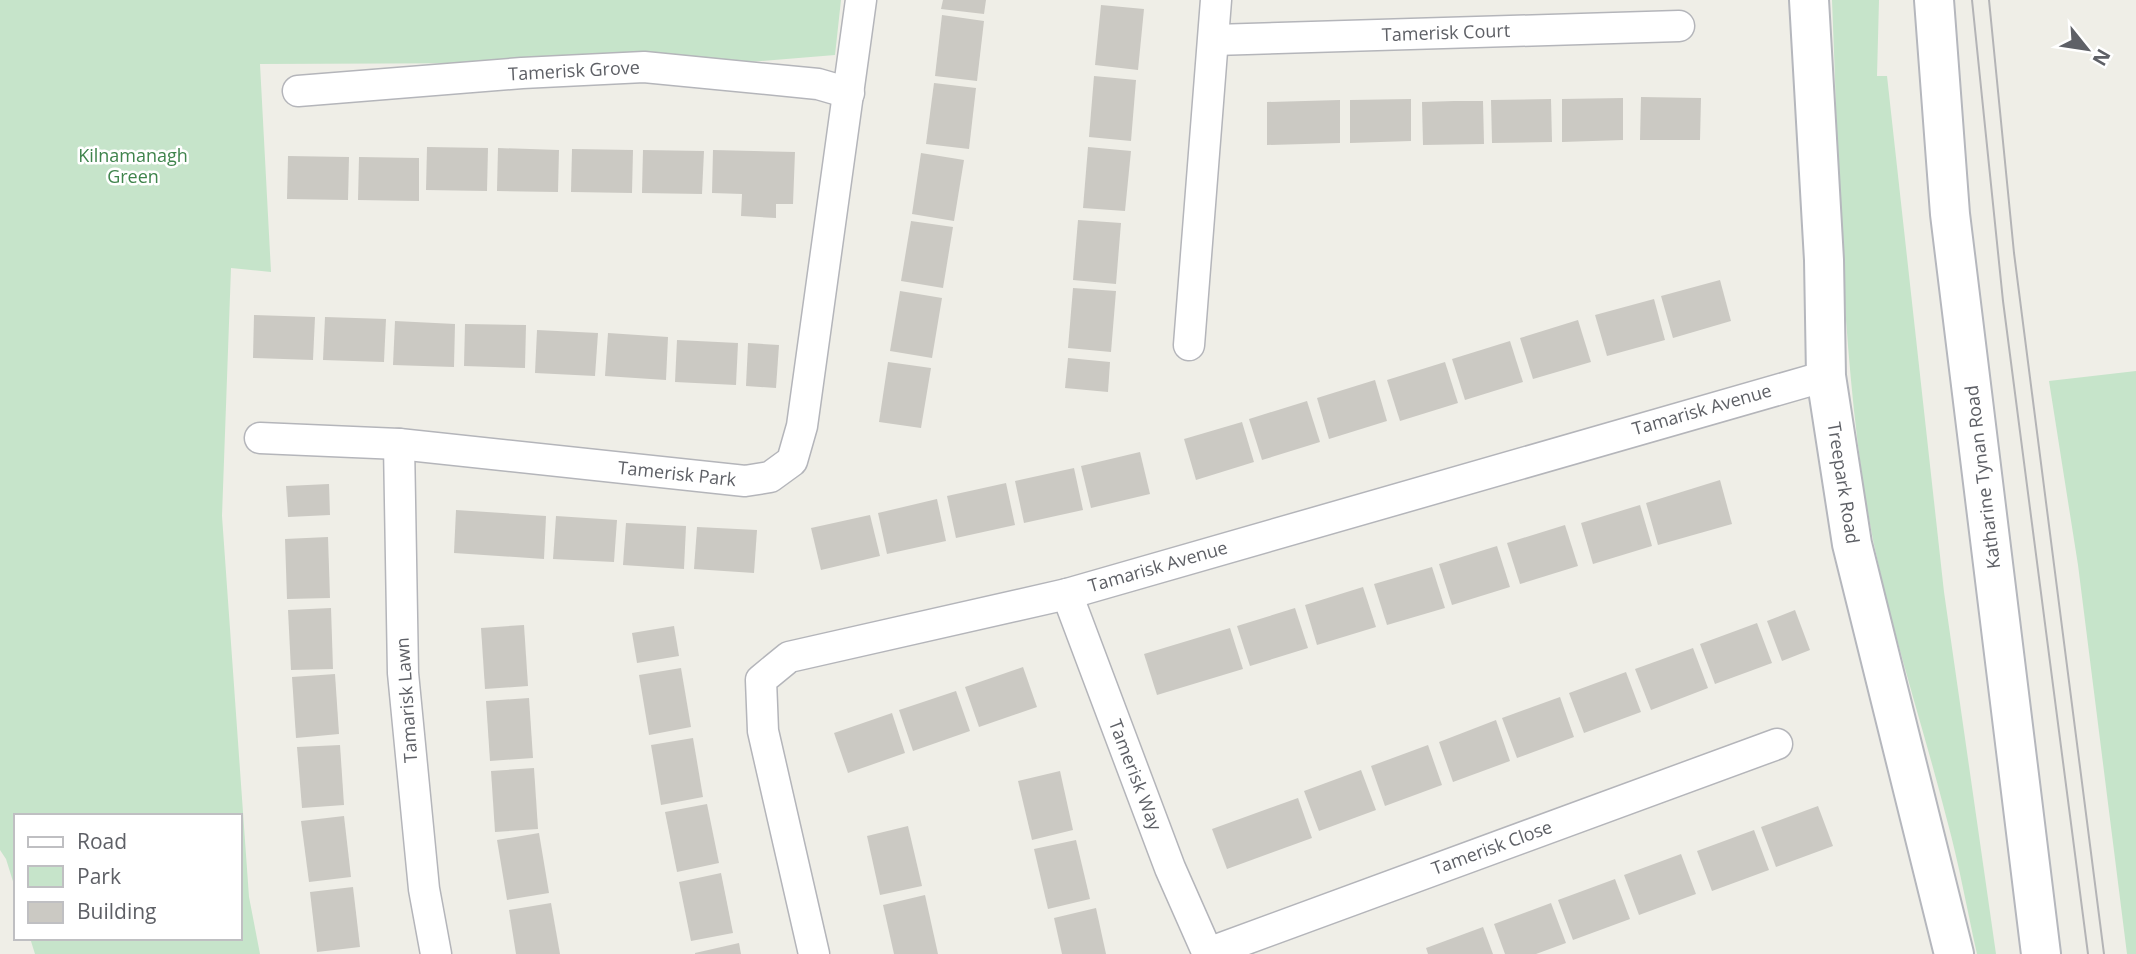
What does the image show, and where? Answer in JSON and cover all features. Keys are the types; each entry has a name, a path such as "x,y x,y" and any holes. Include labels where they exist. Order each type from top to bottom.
{"street":[{"name":"Tamerisk Park","path":"260,438 399,444 744,481 770,477 792,461 802,426 862,0"},
{"path":"1189,345 1216,0"},
{"name":"Treepark Road","path":"1810,0 1824,260 1826,376 1852,544 1954,954"},
{"name":"Katharine Tynan Road","path":"1934,0 1950,214 2041,954"},
{"name":"Tamerisk Court","path":"1214,40 1679,26"},
{"name":"Tamerisk Grove","path":"298,92 522,73 644,67 818,84 849,93"},
{"name":"Tamarisk Avenue","path":"814,954 763,732 761,680 789,657 1067,593 1826,376"},
{"name":"Tamarisk Lawn","path":"399,444 403,673 424,890 436,954"},
{"name":"Tamerisk Way","path":"1067,593 1170,868 1208,953"},
{"name":"Tamerisk Close","path":"1208,953 1777,744"}],"green space":[{"name":"Kilnamanagh Green","path":"0,0 841,0 835,55 750,62 260,64 271,272 231,268 222,516 249,897 260,954 35,954 31,940 242,940 242,814 14,814 14,885 6,859 0,850"},
{"path":"1832,0 1879,0 1877,76 1887,76 1944,592 1996,954 1977,954 1937,780 1882,582 1866,502 1857,440 1846,314"},
{"path":"2136,371 2136,954 2127,954 2078,565 2049,381"}],"building":[{"path":"943,0 986,0 984,14 941,9"},
{"path":"1101,5 1144,9 1138,70 1095,65"},
{"path":"942,15 984,21 977,81 935,76"},
{"path":"1094,76 1136,80 1131,141 1089,137"},
{"path":"934,83 976,88 969,149 926,144"},
{"path":"1641,97 1701,98 1700,140 1640,140"},
{"path":"1623,98 1623,140 1562,142 1562,99"},
{"path":"1411,99 1411,141 1350,143 1350,100"},
{"path":"1551,99 1552,142 1492,143 1491,100"},
{"path":"1340,100 1340,143 1267,145 1267,102"},
{"path":"1483,101 1484,144 1423,145 1422,102"},
{"path":"427,147 488,148 487,191 426,190"},
{"path":"1088,147 1131,151 1125,211 1083,208"},
{"path":"498,148 559,150 558,192 497,191"},
{"path":"572,149 633,150 632,193 571,192"},
{"path":"643,150 704,151 702,194 642,193"},
{"path":"713,150 795,152 793,204 776,204 776,218 741,216 742,194 712,193"},
{"path":"921,153 964,160 954,221 912,214"},
{"path":"288,156 349,157 348,200 287,199"},
{"path":"359,157 419,158 419,201 358,200"},
{"path":"1078,220 1121,223 1116,284 1073,280"},
{"path":"911,221 953,227 943,288 901,281"},
{"path":"1720,280 1731,321 1673,338 1661,296"},
{"path":"1073,288 1116,291 1111,352 1068,348"},
{"path":"900,291 942,298 932,358 890,351"},
{"path":"1654,299 1665,340 1607,356 1595,315"},
{"path":"254,315 315,317 313,360 253,358"},
{"path":"325,317 386,319 384,362 323,360"},
{"path":"1578,320 1591,362 1533,379 1520,338"},
{"path":"395,321 455,324 454,367 393,365"},
{"path":"465,324 526,325 525,368 464,366"},
{"path":"537,330 598,333 595,376 535,373"},
{"path":"608,333 668,337 666,380 605,376"},
{"path":"677,340 738,343 736,385 675,382"},
{"path":"1510,341 1523,382 1465,400 1452,359"},
{"path":"748,343 779,345 776,388 746,386"},
{"path":"1068,358 1110,362 1108,392 1065,388"},
{"path":"888,362 931,368 921,428 879,422"},
{"path":"1445,362 1458,403 1400,421 1387,380"},
{"path":"1375,380 1387,421 1329,439 1317,398"},
{"path":"1307,401 1320,442 1262,460 1249,419"},
{"path":"1242,422 1254,462 1196,480 1184,439"},
{"path":"1140,452 1150,494 1091,508 1081,466"},
{"path":"1074,468 1083,510 1024,523 1015,481"},
{"path":"1720,480 1732,524 1658,545 1646,503"},
{"path":"1006,483 1015,525 956,538 947,496"},
{"path":"329,484 330,515 288,517 286,486"},
{"path":"937,499 946,541 887,554 878,513"},
{"path":"1640,505 1652,546 1593,564 1581,523"},
{"path":"456,510 546,516 544,559 454,553"},
{"path":"870,515 880,556 821,570 811,528"},
{"path":"556,516 617,520 614,562 553,559"},
{"path":"626,523 686,526 684,569 623,565"},
{"path":"1565,525 1578,566 1520,584 1507,543"},
{"path":"697,527 757,530 754,573 694,569"},
{"path":"328,537 330,598 287,599 285,539"},
{"path":"1497,546 1510,587 1452,605 1439,564"},
{"path":"1432,567 1445,608 1387,625 1374,584"},
{"path":"1363,587 1376,627 1317,645 1305,605"},
{"path":"331,608 333,669 291,670 288,610"},
{"path":"1295,608 1308,648 1250,666 1237,626"},
{"path":"1795,610 1810,650 1782,661 1767,621"},
{"path":"1757,623 1772,663 1715,684 1700,644"},
{"path":"524,625 528,686 485,689 481,628"},
{"path":"674,626 679,656 637,663 632,633"},
{"path":"1230,628 1243,669 1157,695 1144,654"},
{"path":"1693,648 1708,688 1651,710 1635,669"},
{"path":"1023,667 1037,707 979,727 965,687"},
{"path":"681,668 691,727 649,735 639,675"},
{"path":"1626,672 1641,712 1584,733 1569,693"},
{"path":"335,674 339,734 296,738 292,677"},
{"path":"956,691 970,731 913,751 899,710"},
{"path":"1560,697 1574,737 1517,758 1502,718"},
{"path":"529,698 533,758 490,761 486,701"},
{"path":"892,713 905,753 848,773 834,733"},
{"path":"1496,720 1510,761 1453,782 1439,742"},
{"path":"693,738 703,797 661,805 651,745"},
{"path":"340,745 344,805 302,808 297,747"},
{"path":"1428,745 1442,785 1385,806 1371,766"},
{"path":"534,768 538,829 495,832 491,771"},
{"path":"1361,770 1376,810 1319,831 1304,791"},
{"path":"1060,771 1073,830 1032,840 1018,781"},
{"path":"1298,798 1312,838 1227,869 1212,829"},
{"path":"707,804 719,863 677,872 665,812"},
{"path":"1818,806 1833,846 1776,867 1761,827"},
{"path":"344,816 351,877 309,882 301,821"},
{"path":"908,826 922,886 880,895 867,836"},
{"path":"1754,830 1769,870 1712,891 1697,851"},
{"path":"539,833 549,893 507,900 497,840"},
{"path":"1076,840 1090,899 1048,909 1034,849"},
{"path":"1681,854 1696,894 1639,915 1624,875"},
{"path":"721,873 733,933 691,941 679,882"},
{"path":"1615,879 1630,919 1573,940 1558,900"},
{"path":"353,887 360,947 317,952 310,892"},
{"path":"925,895 938,954 894,954 883,905"},
{"path":"551,903 560,954 516,954 509,910"},
{"path":"1551,903 1566,943 1536,954 1505,954 1494,924"},
{"path":"1096,908 1106,954 1062,954 1054,918"},
{"path":"1483,927 1493,954 1428,954 1426,948"},
{"path":"739,943 741,954 695,954 695,953"}],"tram line":[{"path":"1972,0 2003,301 2088,954"},
{"path":"1989,0 2014,253 2104,954"}]}
